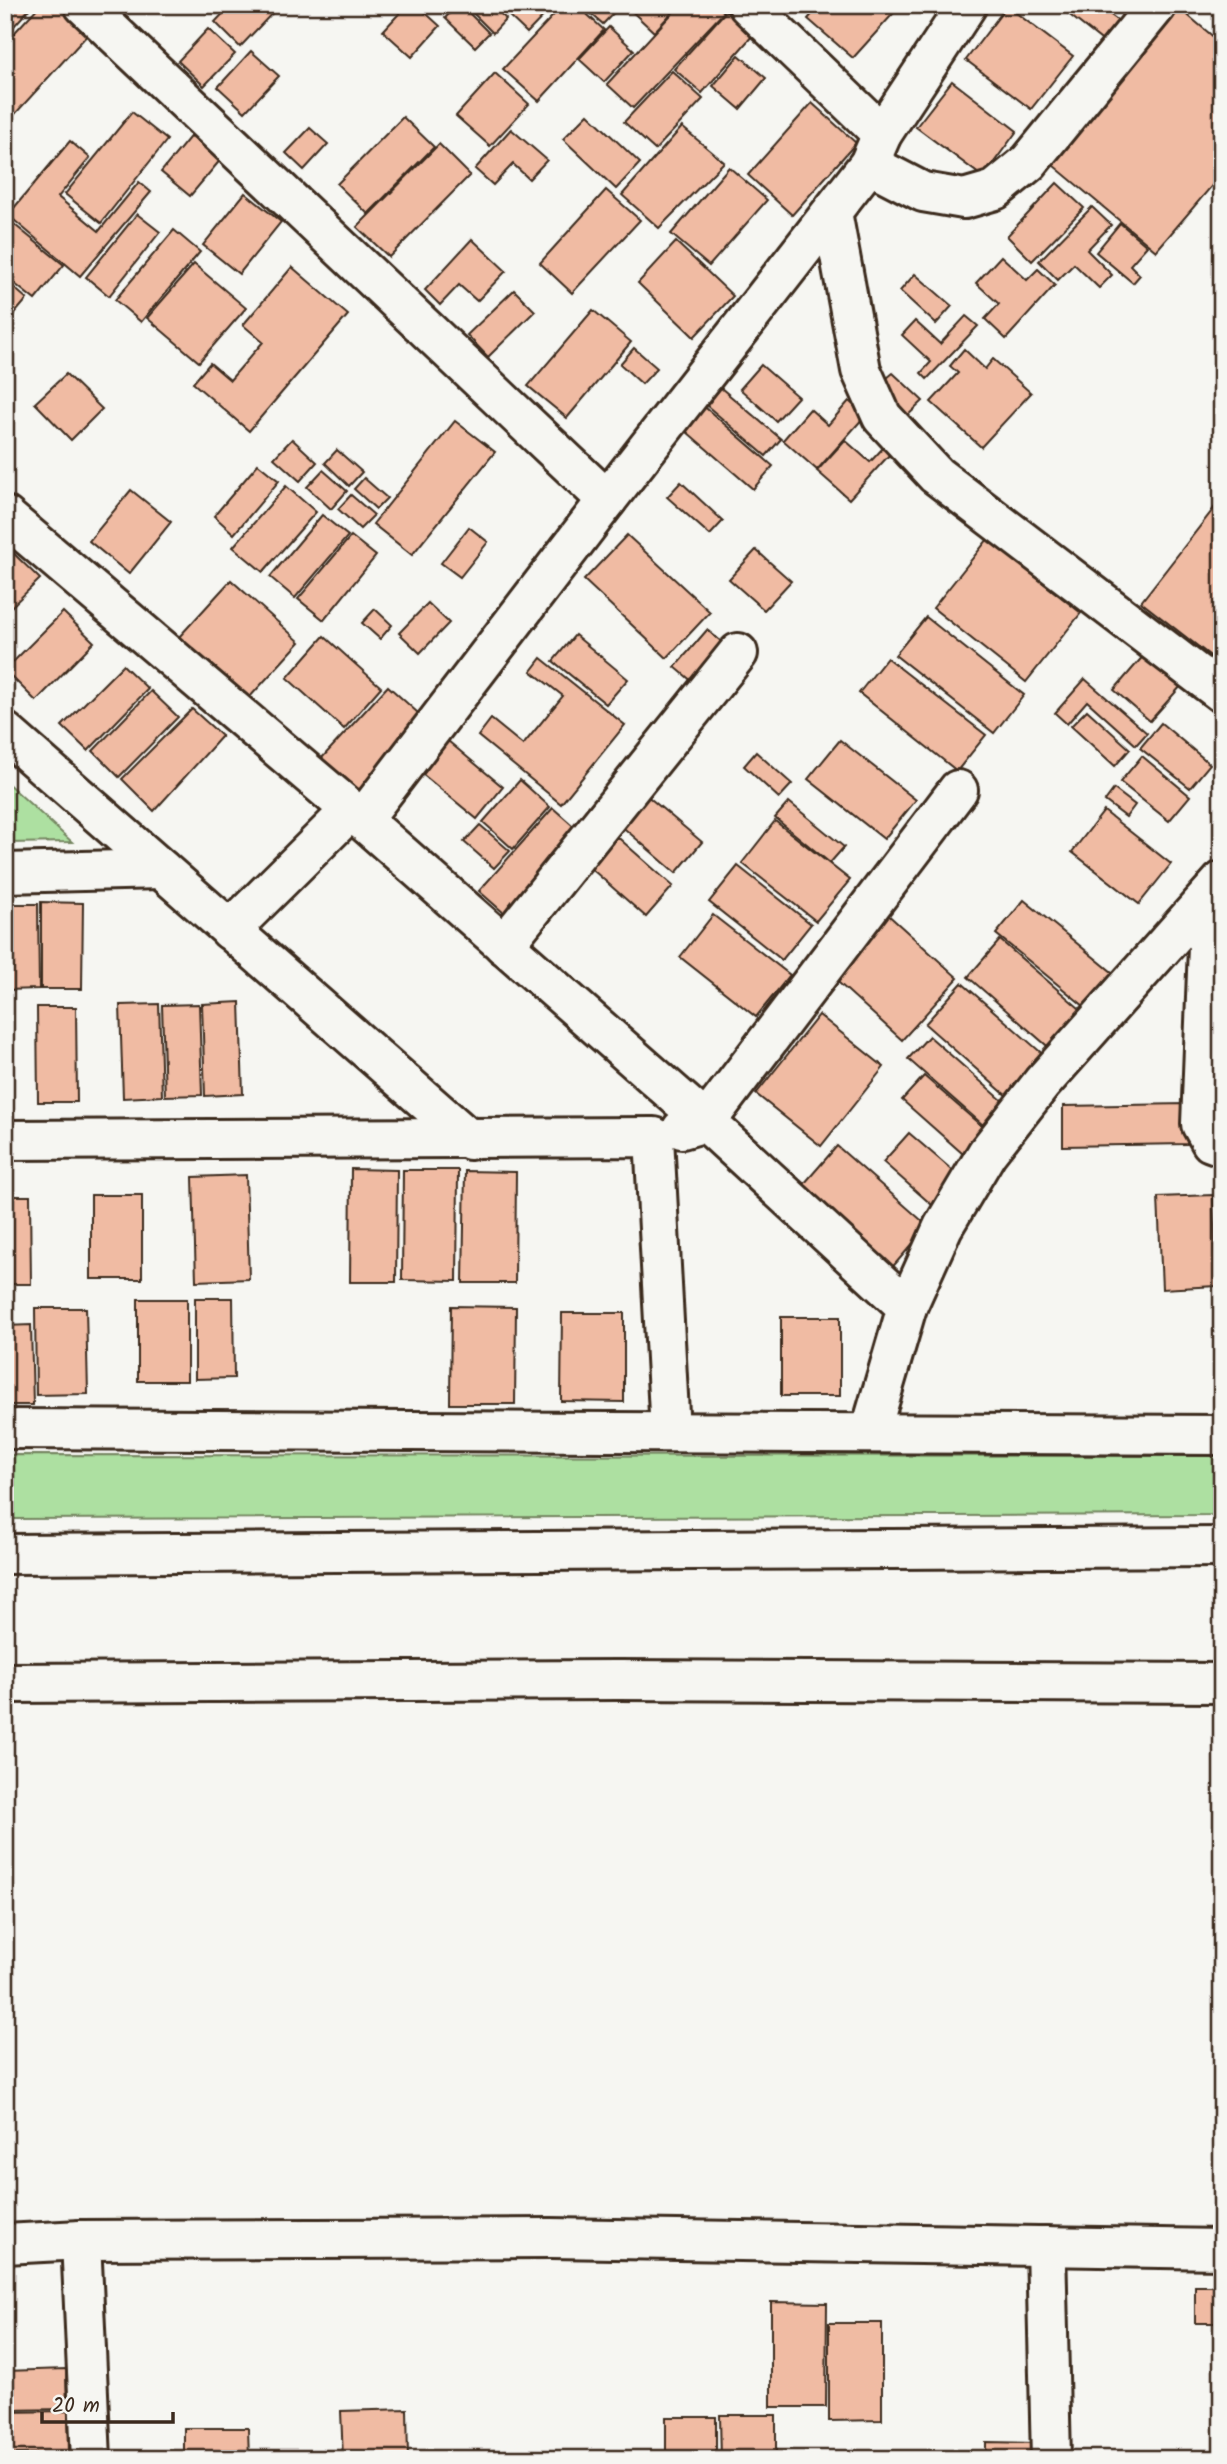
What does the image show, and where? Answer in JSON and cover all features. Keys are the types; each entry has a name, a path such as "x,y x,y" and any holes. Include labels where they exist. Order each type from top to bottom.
{"street":[{"path":"84,5 607,500"},
{"path":"748,5 876,149 923,192 964,199 995,190 1029,162 1157,5"},
{"path":"230,929 357,815 832,212 876,149 967,5"},
{"path":"832,212 862,370 882,417 936,475 1222,693"},
{"path":"5,516 357,815 706,1122 907,1307"},
{"path":"504,945 738,653"},
{"path":"5,732 470,1139"},
{"path":"5,1140 654,1137 706,1122 958,790"},
{"path":"5,873 161,869"},
{"path":"1216,889 1201,1124 1211,1142 1222,1146"},
{"path":"870,1433 907,1307 943,1227 987,1153 1042,1083 1216,889"},
{"path":"654,1137 670,1432"},
{"path":"5,1429 1222,1435"},
{"path":"5,1555 1222,1547"},
{"path":"5,1683 632,1680 1222,1683"},
{"path":"5,2244 81,2240 551,2238 1222,2249"},
{"path":"81,2240 91,2459"},
{"path":"1046,2246 1051,2459"}],"green space":[{"path":"5,781 72,842 5,843"},
{"path":"5,1455 1222,1456 1222,1515 5,1519"}],"building":[{"path":"5,5 33,5 5,36"},
{"path":"40,5 61,5 90,32 5,125 5,43"},
{"path":"231,5 280,5 240,47 215,22"},
{"path":"407,5 417,5 440,26 412,57 383,31"},
{"path":"458,5 489,33 475,47 445,18"},
{"path":"465,5 492,5 506,19 493,33"},
{"path":"515,5 554,5 527,33 507,14"},
{"path":"563,5 577,5 604,30 539,101 503,69"},
{"path":"581,5 621,5 603,24"},
{"path":"625,5 679,5 654,32"},
{"path":"680,5 717,5 724,12 633,108 607,84"},
{"path":"820,5 901,5 853,58 808,19"},
{"path":"1057,5 1098,5 1130,30 1114,50"},
{"path":"1007,6 1073,56 1031,109 966,60"},
{"path":"1178,7 1222,44 1222,174 1156,251 1048,161"},
{"path":"726,11 753,35 702,93 674,69"},
{"path":"609,27 634,50 604,82 579,59"},
{"path":"208,29 235,54 204,86 178,61"},
{"path":"251,51 279,76 245,112 218,87"},
{"path":"739,55 766,78 740,109 713,86"},
{"path":"672,71 703,99 655,150 624,122"},
{"path":"495,73 529,104 490,146 456,116"},
{"path":"952,81 1017,131 983,177 916,127"},
{"path":"812,103 856,143 792,215 748,175"},
{"path":"132,112 167,140 101,223 65,194"},
{"path":"588,114 640,163 616,189 563,139"},
{"path":"403,117 434,147 368,214 337,184"},
{"path":"682,127 724,162 659,228 622,195"},
{"path":"310,128 328,144 304,170 286,153"},
{"path":"511,129 547,160 529,179 513,164 493,185 475,169"},
{"path":"193,133 222,158 190,196 161,172"},
{"path":"70,141 90,158 58,197 99,231 139,182 151,192 80,276 8,215"},
{"path":"439,144 470,175 389,257 357,227"},
{"path":"729,167 767,200 709,266 671,234"},
{"path":"1057,183 1084,208 1032,261 1007,236"},
{"path":"606,190 640,220 572,293 540,263"},
{"path":"245,193 281,222 239,274 203,245"},
{"path":"1092,207 1111,225 1087,250 1112,275 1099,288 1074,264 1058,280 1039,261"},
{"path":"137,214 160,232 109,296 86,277"},
{"path":"5,217 64,265 35,300 5,276"},
{"path":"1120,223 1147,246 1130,265 1140,275 1133,283 1096,252"},
{"path":"174,230 200,252 141,322 115,300"},
{"path":"472,239 506,271 477,301 459,285 440,305 425,290"},
{"path":"676,242 733,296 694,337 638,283"},
{"path":"1001,256 1027,280 1038,269 1055,285 1006,339 985,319 999,304 976,283"},
{"path":"194,264 246,308 199,362 147,318"},
{"path":"292,267 348,315 249,431 193,383 210,363 230,380 263,342 243,325"},
{"path":"915,274 952,306 936,324 900,291"},
{"path":"5,280 27,299 5,325"},
{"path":"514,290 535,311 488,357 467,335"},
{"path":"593,310 631,342 567,418 528,386"},
{"path":"966,316 978,326 927,379 921,373 931,362 902,335 915,321 940,344"},
{"path":"634,348 657,368 642,384 620,364"},
{"path":"964,349 985,369 993,359 1031,393 981,447 931,402 958,373 950,366"},
{"path":"761,365 798,397 776,421 740,389"},
{"path":"893,373 923,401 904,419 887,378"},
{"path":"66,374 102,409 71,440 35,403"},
{"path":"721,388 781,439 766,456 706,405"},
{"path":"849,401 865,416 817,470 783,440 810,409 828,425"},
{"path":"700,403 773,466 753,489 680,426"},
{"path":"455,421 495,452 412,555 373,524"},
{"path":"292,439 317,462 300,481 274,458"},
{"path":"845,440 870,462 884,447 891,453 849,499 817,471"},
{"path":"337,450 362,472 349,486 325,463"},
{"path":"258,464 279,481 234,534 214,516"},
{"path":"323,470 347,491 331,509 307,487"},
{"path":"364,478 387,498 376,509 354,489"},
{"path":"681,482 723,521 710,535 667,497"},
{"path":"286,486 316,512 263,572 233,547"},
{"path":"131,490 171,522 129,574 89,541"},
{"path":"351,495 374,515 360,529 338,509"},
{"path":"1222,498 1222,646 1213,658 1141,602"},
{"path":"322,515 348,536 295,598 270,577"},
{"path":"469,527 488,542 460,577 441,563"},
{"path":"627,535 710,612 667,658 584,580"},
{"path":"351,536 376,556 324,620 298,599"},
{"path":"988,539 1081,613 1026,682 933,608"},
{"path":"10,550 40,579 5,613 5,555"},
{"path":"756,550 791,581 764,610 729,579"},
{"path":"231,580 300,642 248,699 179,637"},
{"path":"428,603 449,623 420,653 399,633"},
{"path":"375,609 392,625 380,639 362,623"},
{"path":"63,612 94,642 36,701 5,670"},
{"path":"926,617 1024,695 994,733 895,655"},
{"path":"707,630 732,650 700,688 675,667"},
{"path":"575,635 628,679 606,704 553,661"},
{"path":"324,636 381,687 344,729 287,678"},
{"path":"1145,654 1181,686 1150,721 1114,690"},
{"path":"541,658 625,725 561,804 478,736 491,719 523,745 563,696 531,671"},
{"path":"887,658 986,735 957,771 859,693"},
{"path":"123,665 148,689 88,751 62,726"},
{"path":"1085,679 1147,733 1136,745 1087,701 1067,724 1055,713"},
{"path":"388,686 427,721 359,795 320,760"},
{"path":"151,691 178,717 119,777 93,751"},
{"path":"192,709 222,736 154,811 122,779"},
{"path":"1087,710 1130,749 1115,766 1071,726"},
{"path":"1161,723 1210,764 1190,788 1140,748"},
{"path":"840,740 916,800 884,839 808,779"},
{"path":"448,741 503,787 477,819 421,773"},
{"path":"756,752 792,784 779,798 744,766"},
{"path":"1142,756 1190,796 1169,821 1120,782"},
{"path":"520,780 550,807 513,849 483,822"},
{"path":"1114,789 1135,805 1126,817 1105,801"},
{"path":"645,794 702,842 676,873 619,824"},
{"path":"789,802 844,847 830,863 775,818"},
{"path":"553,808 587,838 513,921 479,891"},
{"path":"1104,811 1171,864 1139,904 1072,852"},
{"path":"775,821 850,880 816,921 742,863"},
{"path":"480,825 510,851 494,868 464,842"},
{"path":"613,833 673,886 646,917 586,864"},
{"path":"738,866 811,924 782,960 709,902"},
{"path":"1024,900 1118,977 1090,1011 996,934"},
{"path":"41,902 83,903 82,989 41,989"},
{"path":"5,904 38,904 39,989 5,990"},
{"path":"885,912 958,978 902,1040 829,974"},
{"path":"713,915 790,975 756,1017 680,957"},
{"path":"1000,940 1086,1014 1053,1051 968,977"},
{"path":"962,983 1045,1056 1008,1097 925,1024"},
{"path":"240,1002 243,1094 205,1096 202,1004"},
{"path":"159,1004 162,1096 123,1098 120,1005"},
{"path":"199,1004 202,1095 165,1096 162,1005"},
{"path":"37,1007 76,1007 77,1102 38,1102"},
{"path":"819,1015 884,1067 821,1146 756,1094"},
{"path":"929,1036 1011,1108 991,1132 908,1059"},
{"path":"924,1076 993,1136 971,1161 902,1100"},
{"path":"1186,1104 1187,1144 1063,1146 1063,1106"},
{"path":"909,1133 966,1182 940,1212 883,1162"},
{"path":"837,1146 928,1226 889,1271 797,1192"},
{"path":"351,1169 397,1170 396,1282 350,1282"},
{"path":"403,1170 458,1170 457,1281 402,1280"},
{"path":"465,1171 516,1172 515,1283 463,1283"},
{"path":"246,1175 249,1279 196,1281 193,1177"},
{"path":"91,1195 142,1195 142,1279 91,1279"},
{"path":"1213,1195 1216,1286 1162,1289 1158,1197"},
{"path":"5,1196 30,1196 31,1284 5,1284"},
{"path":"195,1298 233,1298 234,1378 195,1379"},
{"path":"138,1299 187,1299 187,1381 138,1381"},
{"path":"451,1306 516,1307 515,1404 450,1404"},
{"path":"35,1308 86,1308 88,1394 36,1395"},
{"path":"562,1313 624,1313 624,1402 561,1401"},
{"path":"781,1317 840,1317 840,1396 781,1396"},
{"path":"31,1325 33,1405 5,1405 5,1326"},
{"path":"1195,2286 1222,2286 1222,2323 1195,2323"},
{"path":"771,2302 827,2303 826,2407 771,2407"},
{"path":"829,2323 882,2323 882,2420 829,2421"},
{"path":"66,2369 67,2409 5,2410 5,2371"},
{"path":"407,2409 408,2459 343,2459 341,2411"},
{"path":"68,2411 69,2453 5,2454 5,2412"},
{"path":"720,2415 776,2415 776,2459 721,2459"},
{"path":"666,2417 716,2417 716,2459 666,2459"},
{"path":"184,2428 248,2428 249,2459 184,2459"},
{"path":"986,2442 1038,2443 1037,2459 986,2459"},
{"path":"69,2456 69,2459 5,2459 5,2457"}]}
